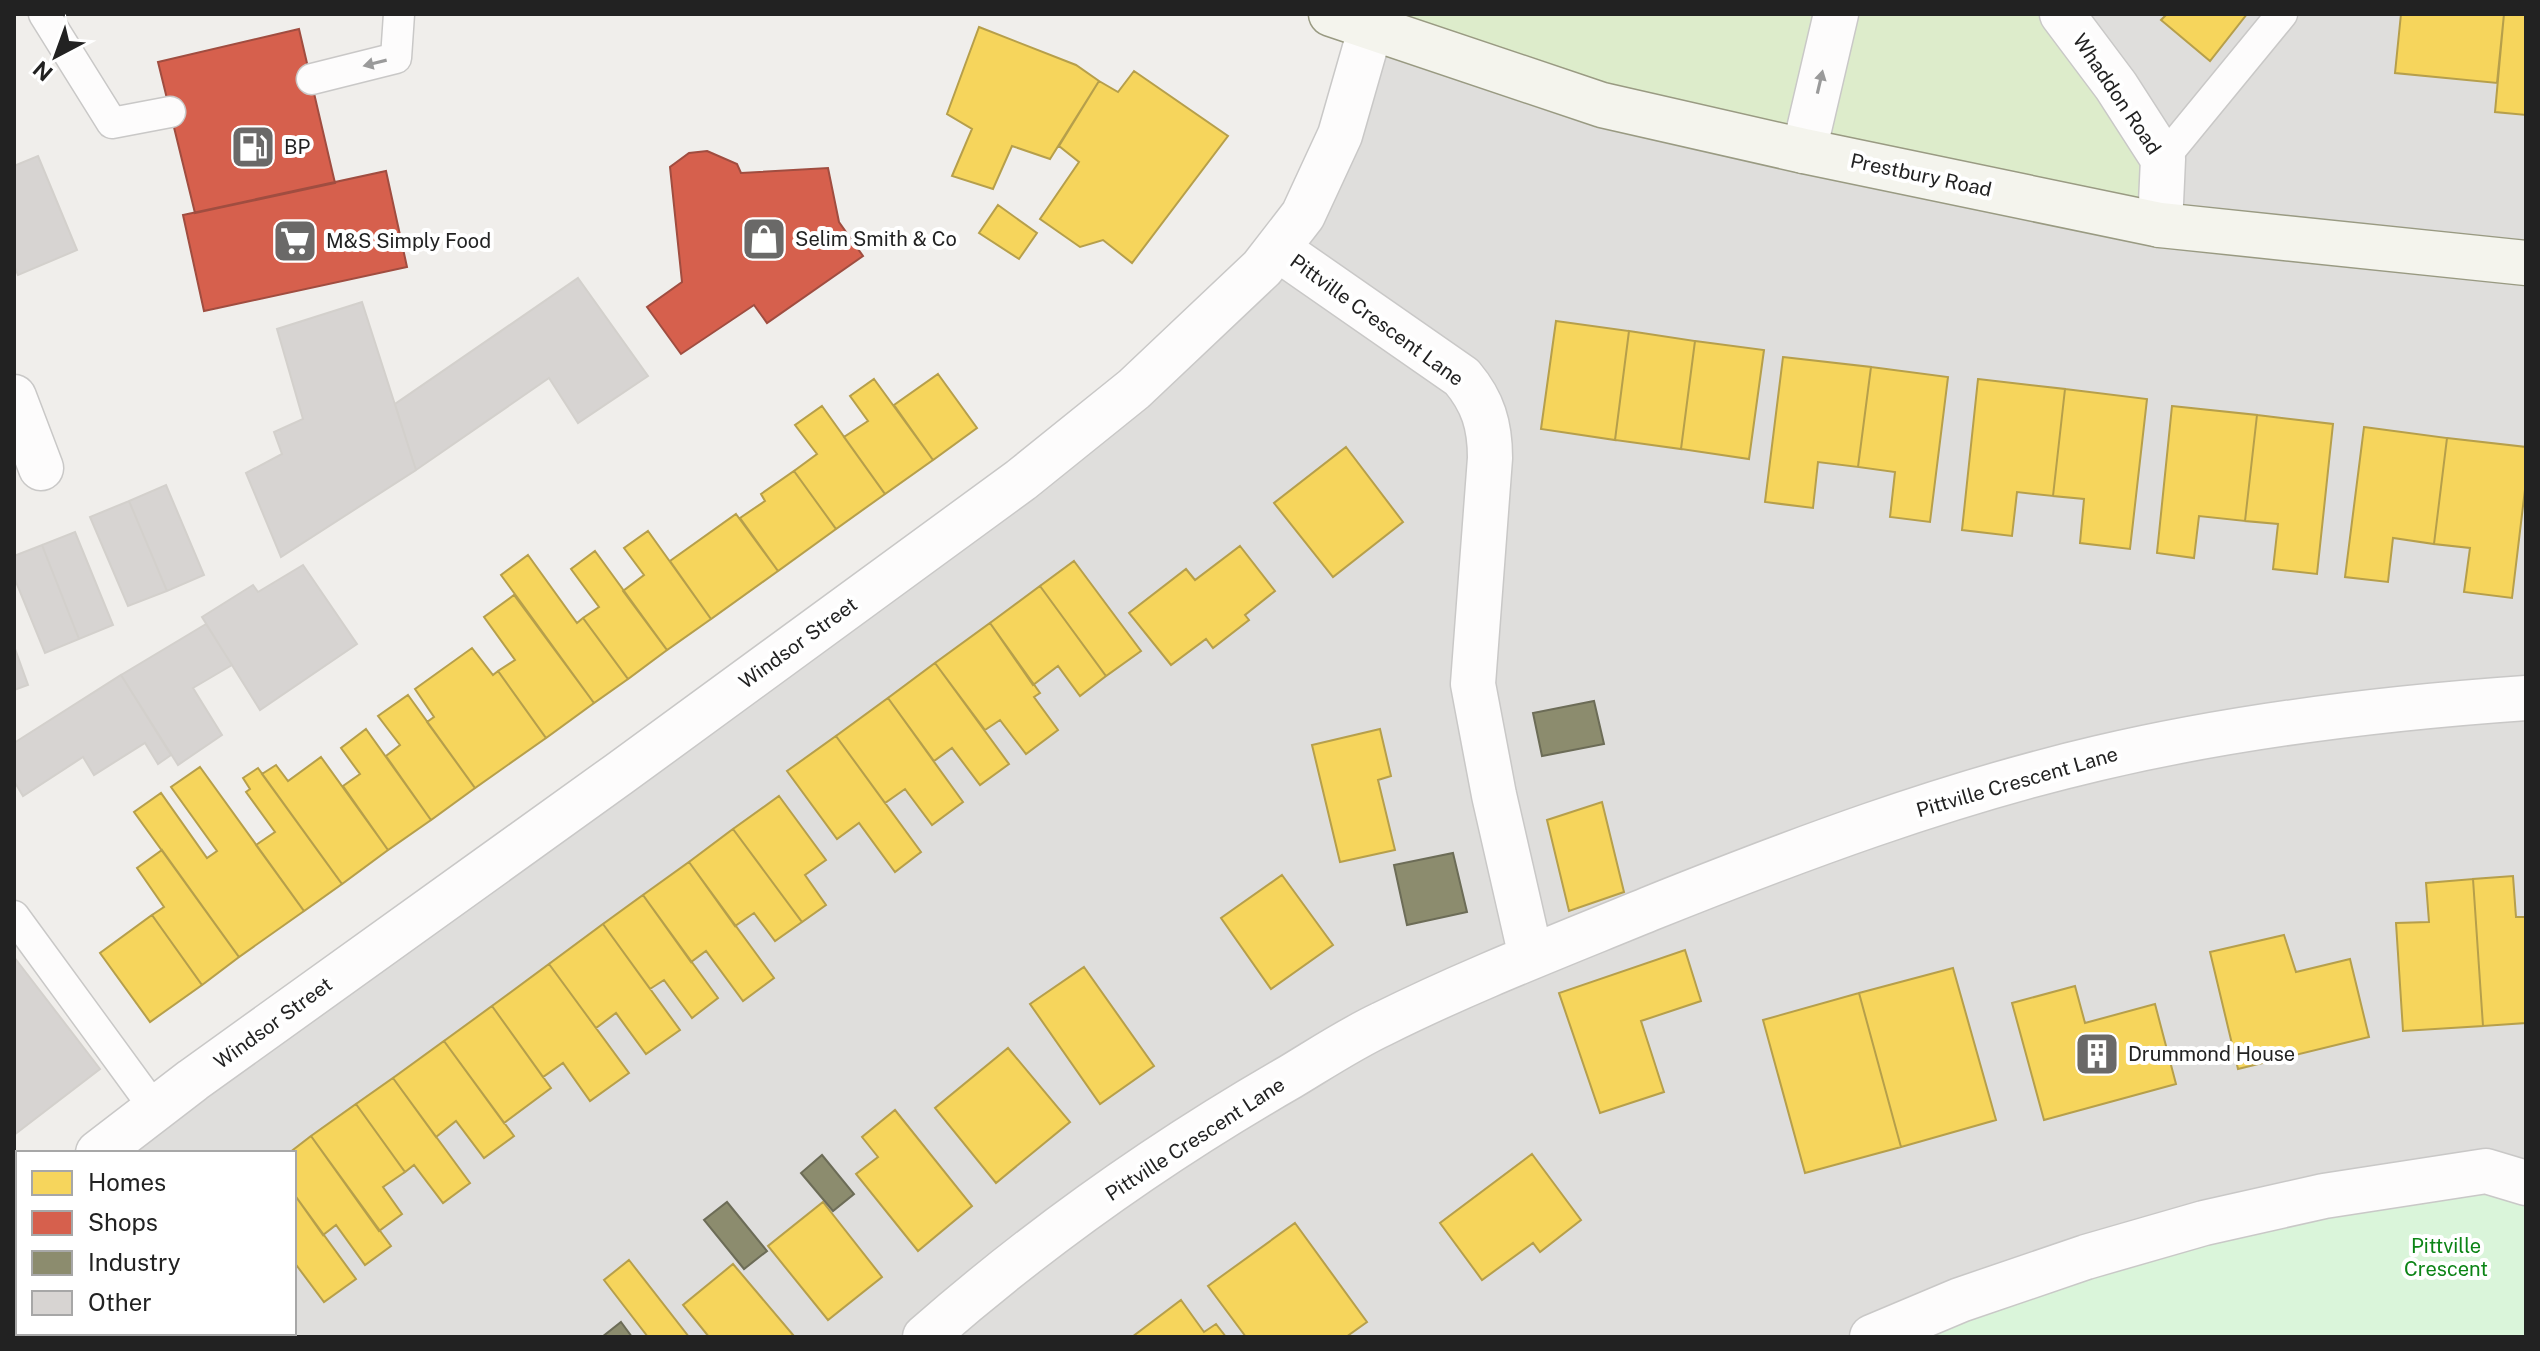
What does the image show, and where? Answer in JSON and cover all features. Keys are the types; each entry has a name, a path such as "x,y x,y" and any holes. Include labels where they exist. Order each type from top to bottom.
{"main road":[{"name":"Prestbury Road","path":"1331,14 1602,105 1804,151 2160,225 2526,263"}],"street":[{"path":"1804,151 1836,14"},
{"name":"Whaddon Road","path":"2062,14 2116,86 2163,159 2160,225"},
{"name":"Windsor Street","path":"101,1151 1021,480 1134,389 1262,268 1303,215 1334,148 1371,27"},
{"name":"Pittville Crescent Lane","path":"1278,249 1454,371 1475,393 1484,411 1490,435 1490,458 1473,684 1494,795 1531,957"},
{"path":"14,397 41,468"},
{"name":"Pittville Crescent Lane","path":"925,1337 1070,1221 1217,1119 1379,1025 1531,957 1822,842 1951,798 2098,758 2246,727 2397,707 2526,698"},
{"path":"1872,1337 1960,1300 2086,1257 2204,1223 2324,1196 2486,1171 2526,1183"}],"lane":[{"path":"44,14 112,123 170,112"},
{"path":"312,79 396,58 399,14"},
{"path":"2163,159 2282,14"},
{"path":"14,916 155,1109"}],"shaded area":[{"path":"1331,14 2526,14 2526,1337 14,1337 16,1216 16,1335 296,1335 296,1151 101,1151 619,774 1262,268 1371,27"}],"green space":[{"path":"1331,14 2062,14 2116,86 2160,225"},
{"name":"Pittville Crescent","path":"2526,1183 2526,1337 1872,1337 2086,1257"}],"building: Homes":[{"path":"2167,14 2247,14 2210,61 2161,20"},
{"path":"2401,14 2504,14 2497,83 2395,73"},
{"path":"2504,14 2526,14 2526,115 2495,112"},
{"path":"979,27 1076,65 1099,81 1050,159 1012,146 993,189 952,176 972,129 947,114"},
{"path":"1134,71 1228,136 1132,263 1103,240 1080,247 1040,219 1079,162 1059,146 1099,81 1118,92"},
{"path":"998,205 1037,233 1019,259 979,233"},
{"path":"1556,321 1629,331 1615,440 1541,429"},
{"path":"1629,331 1695,341 1681,449 1615,440"},
{"path":"1695,341 1764,350 1749,459 1681,449"},
{"path":"1783,357 1871,367 1858,467 1818,462 1813,508 1765,502"},
{"path":"1871,367 1948,377 1930,522 1890,517 1895,472 1858,467"},
{"path":"938,374 977,428 933,460 894,405"},
{"path":"874,379 933,460 885,494 844,437 868,421 850,396"},
{"path":"1978,379 2065,389 2053,496 2017,492 2012,536 1962,530"},
{"path":"2065,389 2147,399 2130,549 2080,543 2084,499 2053,496"},
{"path":"822,406 885,494 836,529 794,471 817,454 795,425"},
{"path":"2172,406 2257,415 2245,521 2199,516 2194,558 2157,553"},
{"path":"2257,415 2333,424 2317,574 2273,569 2278,524 2245,521"},
{"path":"2364,427 2447,438 2434,544 2393,538 2388,582 2345,577"},
{"path":"2447,438 2526,447 2526,481 2512,598 2464,592 2470,548 2434,544"},
{"path":"1346,447 1403,522 1333,577 1274,503"},
{"path":"794,471 836,529 778,571 740,518 765,501 761,494"},
{"path":"736,514 778,571 711,619 670,561"},
{"path":"648,531 711,619 667,650 623,591 644,575 624,548"},
{"path":"1240,546 1275,591 1245,615 1249,620 1213,648 1206,639 1171,665 1129,613 1186,569 1195,580"},
{"path":"595,551 667,650 628,679 583,618 599,607 571,569"},
{"path":"528,555 577,623 583,618 628,679 594,703 501,575"},
{"path":"1074,561 1141,651 1106,676 1040,586"},
{"path":"1040,586 1106,676 1080,696 1058,666 1033,685 990,623"},
{"path":"514,595 594,703 546,738 498,671 515,660 484,617"},
{"path":"990,623 1040,693 1034,697 1058,730 1026,754 1000,720 985,730 935,663"},
{"path":"472,648 493,675 498,671 546,738 475,788 427,722 434,717 415,689"},
{"path":"935,663 1009,764 980,785 952,748 934,761 888,698"},
{"path":"408,695 475,788 431,820 386,756 400,745 378,716"},
{"path":"888,698 963,802 932,825 905,789 885,803 836,736"},
{"path":"366,729 431,820 388,850 343,786 360,774 341,748"},
{"path":"1380,729 1391,776 1378,780 1395,850 1340,862 1312,745"},
{"path":"836,736 921,852 895,872 859,823 837,839 787,771"},
{"path":"321,757 388,850 342,884 262,774 276,765 288,781"},
{"path":"200,767 304,911 239,957 134,812 161,793 207,858 217,851 171,787"},
{"path":"258,768 342,884 304,911 256,845 275,832 246,792 250,789 243,778"},
{"path":"779,796 826,860 805,875 826,905 802,922 733,829"},
{"path":"1602,802 1624,892 1569,911 1547,820"},
{"path":"733,829 802,922 775,941 754,913 735,926 689,862"},
{"path":"162,850 239,957 202,985 152,915 164,907 137,868"},
{"path":"689,862 774,978 743,1001 706,951 691,962 643,895"},
{"path":"1282,875 1333,945 1271,989 1221,918"},
{"path":"2513,876 2516,917 2526,917 2526,1023 2483,1026 2473,879"},
{"path":"2473,879 2483,1026 2403,1031 2396,923 2429,922 2426,883"},
{"path":"643,895 718,998 692,1018 664,980 650,989 603,924"},
{"path":"152,915 202,985 150,1022 100,953"},
{"path":"603,924 680,1030 646,1054 616,1013 596,1028 549,964"},
{"path":"2284,935 2296,972 2350,959 2369,1037 2238,1069 2210,952"},
{"path":"1685,950 1701,1001 1641,1021 1664,1092 1600,1113 1559,993"},
{"path":"549,964 629,1073 590,1101 563,1063 543,1077 492,1006"},
{"path":"1084,967 1154,1066 1100,1104 1030,1004"},
{"path":"1953,968 1996,1120 1901,1147 1859,993"},
{"name":"Drummond House","path":"2075,986 2085,1023 2155,1004 2176,1084 2044,1120 2012,1003"},
{"path":"1859,993 1901,1147 1805,1173 1763,1020"},
{"path":"492,1006 551,1088 504,1123 444,1041"},
{"path":"444,1041 514,1136 484,1158 456,1121 436,1137 393,1078"},
{"path":"1008,1048 1070,1122 996,1183 935,1108"},
{"path":"393,1078 470,1183 443,1203 414,1165 405,1172 356,1104"},
{"path":"356,1104 405,1172 383,1187 402,1214 379,1231 311,1136"},
{"path":"895,1110 972,1206 918,1251 856,1174 878,1157 862,1137"},
{"path":"311,1136 391,1246 365,1265 336,1225 323,1235 296,1197 296,1151 292,1151"},
{"path":"1532,1154 1581,1220 1540,1252 1533,1243 1482,1280 1440,1223"},
{"path":"296,1197 356,1279 324,1302 296,1265"},
{"path":"823,1202 882,1277 828,1320 768,1246"},
{"path":"1295,1223 1367,1322 1346,1337 1246,1337 1208,1286"},
{"path":"629,1260 689,1337 648,1337 604,1280"},
{"path":"733,1264 794,1336 709,1337 683,1305"},
{"path":"1181,1300 1204,1332 1216,1324 1226,1337 1132,1337"},
{"path":"78,1335 136,1337 80,1337"},
{"path":"212,1335 258,1337 214,1337"}],"building: Shops":[{"name":"BP","path":"299,29 335,183 195,213 158,62"},
{"name":"Selim Smith & Co","path":"707,151 737,164 741,173 828,168 839,222 863,256 767,323 754,305 681,354 647,307 682,282 670,167 689,153"},
{"name":"M&S Simply Food","path":"386,171 407,267 204,311 183,215"}],"building: Industry":[{"path":"1594,701 1604,744 1542,756 1533,713"},
{"path":"1453,853 1467,912 1407,925 1394,865"},
{"path":"822,1155 854,1194 833,1211 801,1173"},
{"path":"727,1202 767,1251 744,1269 704,1220"},
{"path":"621,1322 632,1337 602,1337"}],"building: Other":[{"path":"38,156 77,250 18,275 14,265 14,166"},
{"path":"578,278 648,376 578,423 549,378 416,470 395,404"},
{"path":"362,302 416,470 281,557 246,473 282,454 274,432 303,419 277,329"},
{"path":"166,485 204,575 167,591 129,501"},
{"path":"129,501 167,591 128,606 90,517"},
{"path":"75,532 113,625 79,639 42,545"},
{"path":"42,545 79,639 45,653 14,577 14,556"},
{"path":"303,565 357,644 260,710 202,617 253,585 258,592"},
{"path":"206,624 232,665 193,688 222,735 178,765 121,675"},
{"path":"14,646 28,685 14,690"},
{"path":"121,675 171,755 158,764 145,743 94,775 83,757 23,796 14,781 14,743"},
{"path":"14,957 100,1069 14,1135"}],"place":[{"name":"BP","path":"253,147"},
{"name":"Selim Smith & Co","path":"764,239"},
{"name":"M&S Simply Food","path":"295,241"},
{"name":"Drummond House","path":"2097,1054"}]}
